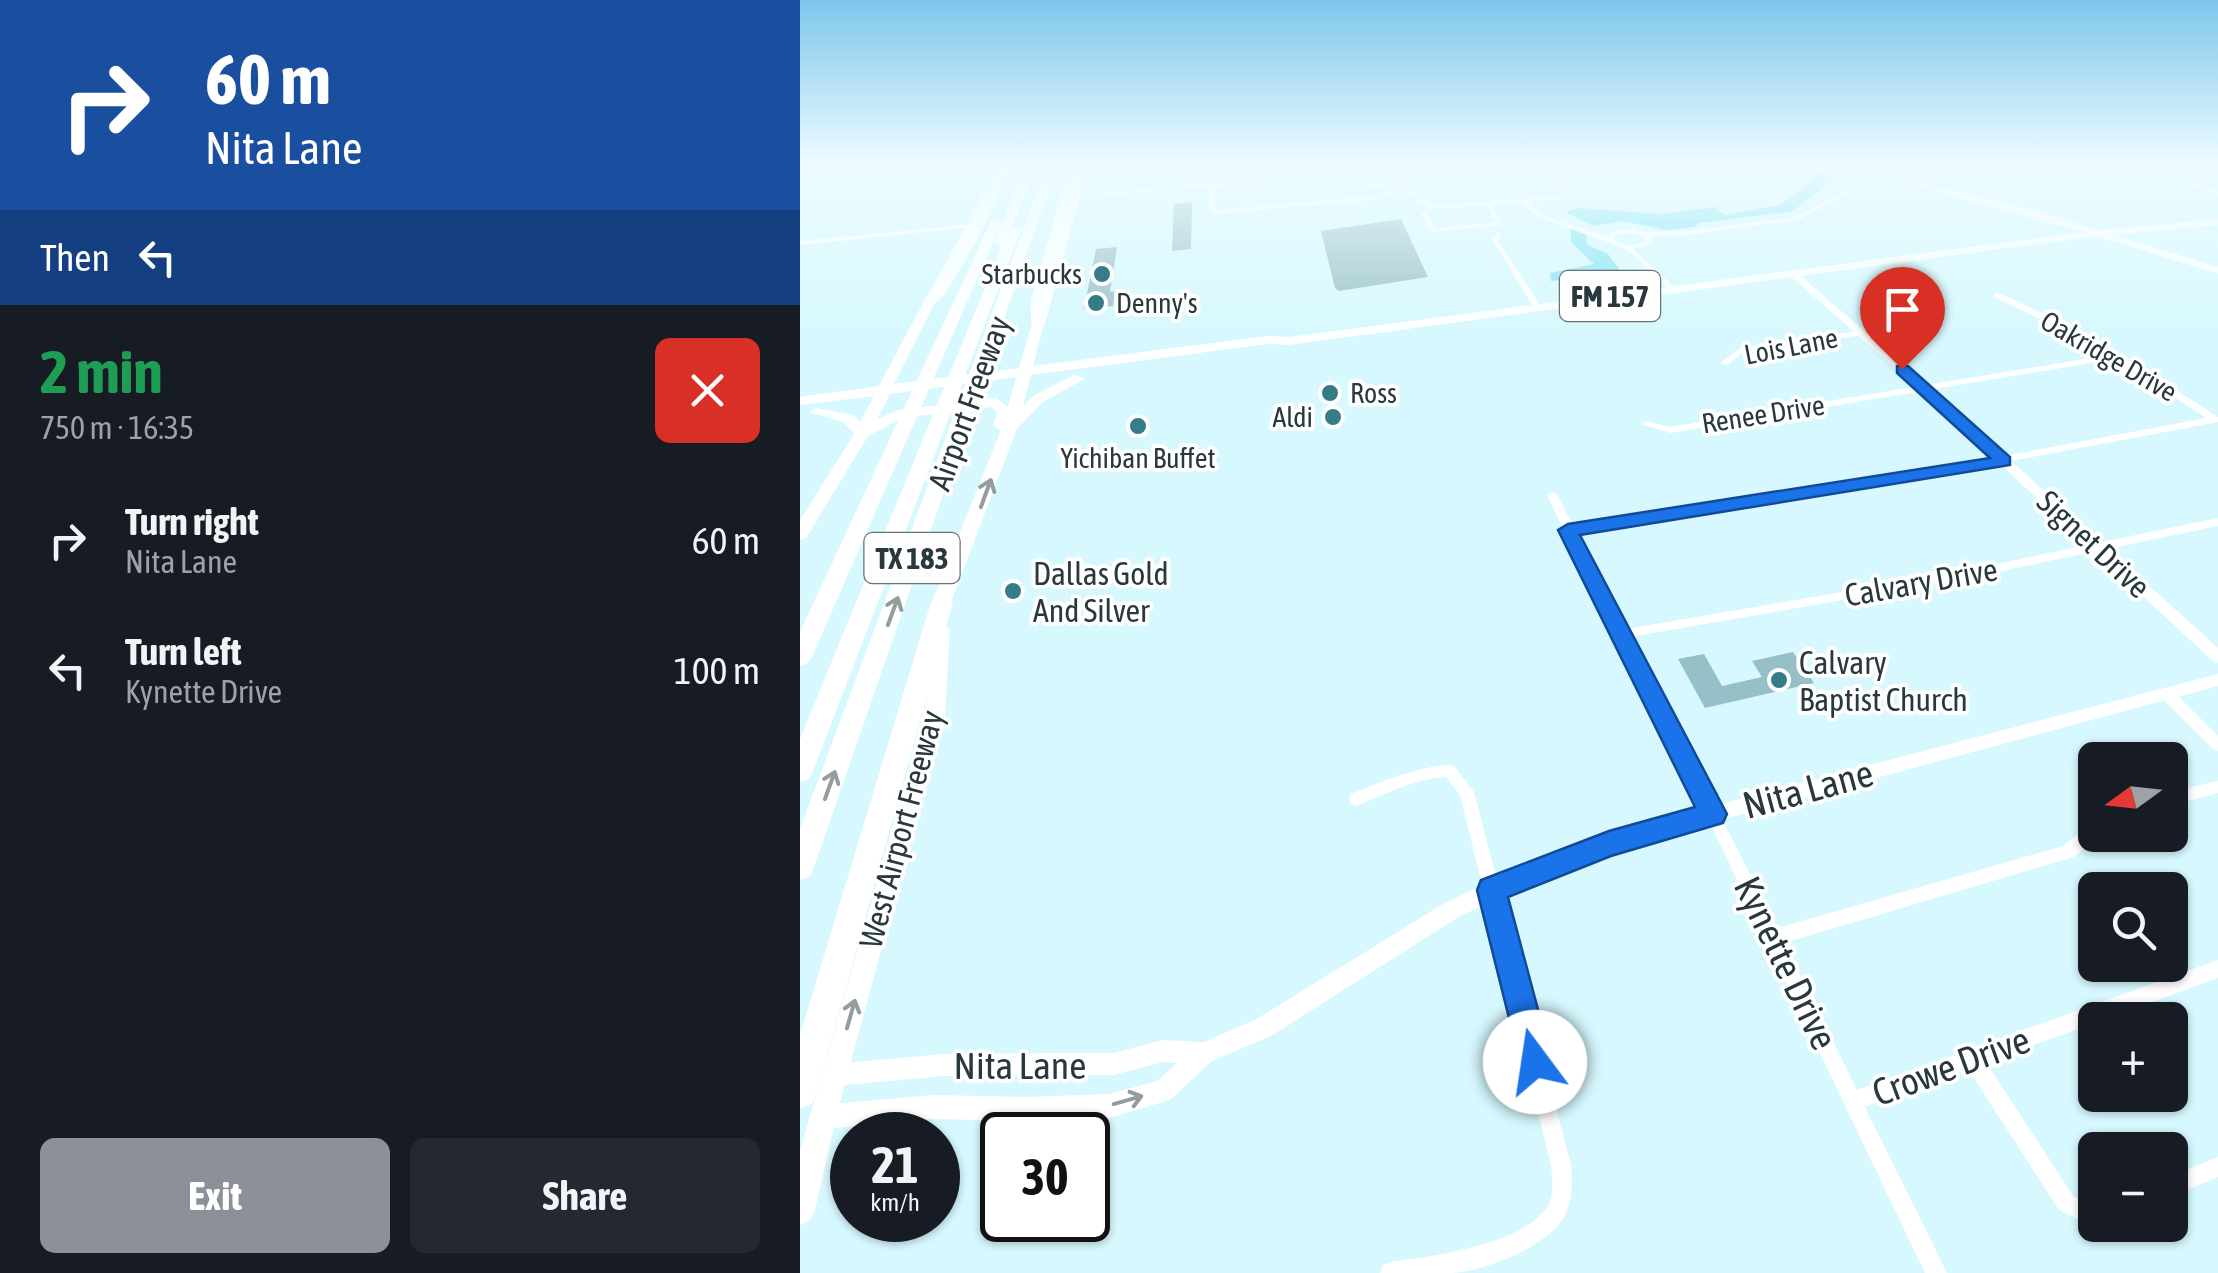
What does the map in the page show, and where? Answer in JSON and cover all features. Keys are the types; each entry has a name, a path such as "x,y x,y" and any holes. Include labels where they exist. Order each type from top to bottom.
{"highway":[{"path":"930,299 940,293 980,222"},
{"name":"Airport Freeway","path":"800,657 927,418 1001,222"},
{"path":"800,734 1008,222"},
{"path":"950,362 1015,222"},
{"name":"Airport Freeway","path":"800,867 1033,222"},
{"path":"1038,324 1038,300 1059,222"},
{"path":"800,771 927,418"},
{"path":"800,1092 942,602"},
{"path":"800,1060 872,837"}],"main road":[{"path":"800,534 862,433 974,222"},
{"name":"West Airport Freeway","path":"800,1210 822,1116 935,714 942,602 1007,433 1068,222"},
{"path":"2007,245 2038,233 2039,227 2032,222"},
{"path":"2060,222 2216,266"},
{"path":"2091,222 2216,266"},
{"name":"FM 157","path":"2096,233 2165,222"},
{"name":"FM 157","path":"808,413 882,397 1272,349 1289,341 1536,306 2202,222"},
{"path":"2194,224 2171,234 2216,266"},
{"path":"2007,245 2113,247 2216,266"},
{"path":"827,398 882,372 904,336 916,326"},
{"path":"898,362 909,374 918,376 1006,364 1031,348 1081,371"},
{"path":"862,433 898,414 988,402 1002,405 1005,413 1000,427 1007,433 1038,399 1081,371"},
{"name":"FM 157","path":"800,401 882,397"},
{"path":"808,413 848,418 862,433"}],"street":[{"path":"1429,222 1438,232 1502,222"},
{"path":"1562,222 1628,248 1674,288"},
{"path":"1574,226 1644,234 1770,222"},
{"path":"800,242 972,226"},
{"path":"1608,239 1616,232"},
{"path":"1628,248 1687,233"},
{"path":"1498,234 1495,240 1536,306"},
{"path":"1644,234 1648,254 1674,288"},
{"name":"Signet Drive","path":"1791,272 1924,388 2218,658"},
{"name":"Oakridge Drive","path":"1998,295 2117,356 2217,420"},
{"name":"Lois Lane","path":"1724,363 1740,351 1860,333"},
{"name":"Renee Drive","path":"1646,424 1670,430 2117,356"},
{"path":"1568,530 2004,461 2217,420"},
{"name":"Kynette Drive","path":"1552,495 1713,814 1936,1273"},
{"name":"Calvary Drive","path":"1623,634 2098,548 2218,522"},
{"name":"Nita Lane","path":"822,1116 932,1107 1110,1106 1163,1091 1204,1053 1262,1028 1355,968 1491,890 1609,844 2218,680"},
{"path":"2168,695 2218,745"},
{"path":"1356,799 1430,772 1450,771 1467,792 1561,1166 1563,1190 1556,1211 1541,1229 1508,1246 1432,1268 1391,1273"},
{"path":"2188,794 2218,786"},
{"path":"1773,938 2068,852 2078,844"},
{"name":"Crowe Drive","path":"1854,1101 2218,969"},
{"name":"Nita Lane","path":"834,1075 944,1065 1114,1064 1163,1051 1204,1053"},
{"path":"1971,1056 2066,1203 2078,1209"},
{"path":"2188,1179 2218,1168"}],"water":[{"path":"1629,222 1704,222 1695,227 1666,230"},
{"path":"1571,229 1586,233 1587,245 1608,254 1622,273 1551,281 1550,273 1594,264 1571,242"}],"building":[{"path":"1173,222 1192,222 1191,249 1172,251"},
{"path":"1403,222 1428,277 1339,291 1321,231"},
{"path":"1117,247 1110,292 1115,291 1113,306 1084,309 1096,249"},
{"name":"Calvary Baptist Church","path":"1793,652 1814,683 1705,708 1678,659 1704,654 1722,686 1762,677 1752,661"}],"place":[{"name":"Starbucks","path":"1102,274"},
{"name":"Denny's","path":"1096,303"},
{"name":"Ross","path":"1330,393"},
{"name":"Aldi","path":"1333,417"},
{"name":"Yichiban Buffet","path":"1138,426"},
{"name":"Dallas Gold And Silver","path":"1013,591"},
{"name":"Calvary Baptist Church","path":"1779,680"}],"route":[{"path":"1535,1062 1491,890 1609,844 1713,814 1568,530 2004,461 1902,369"}]}
